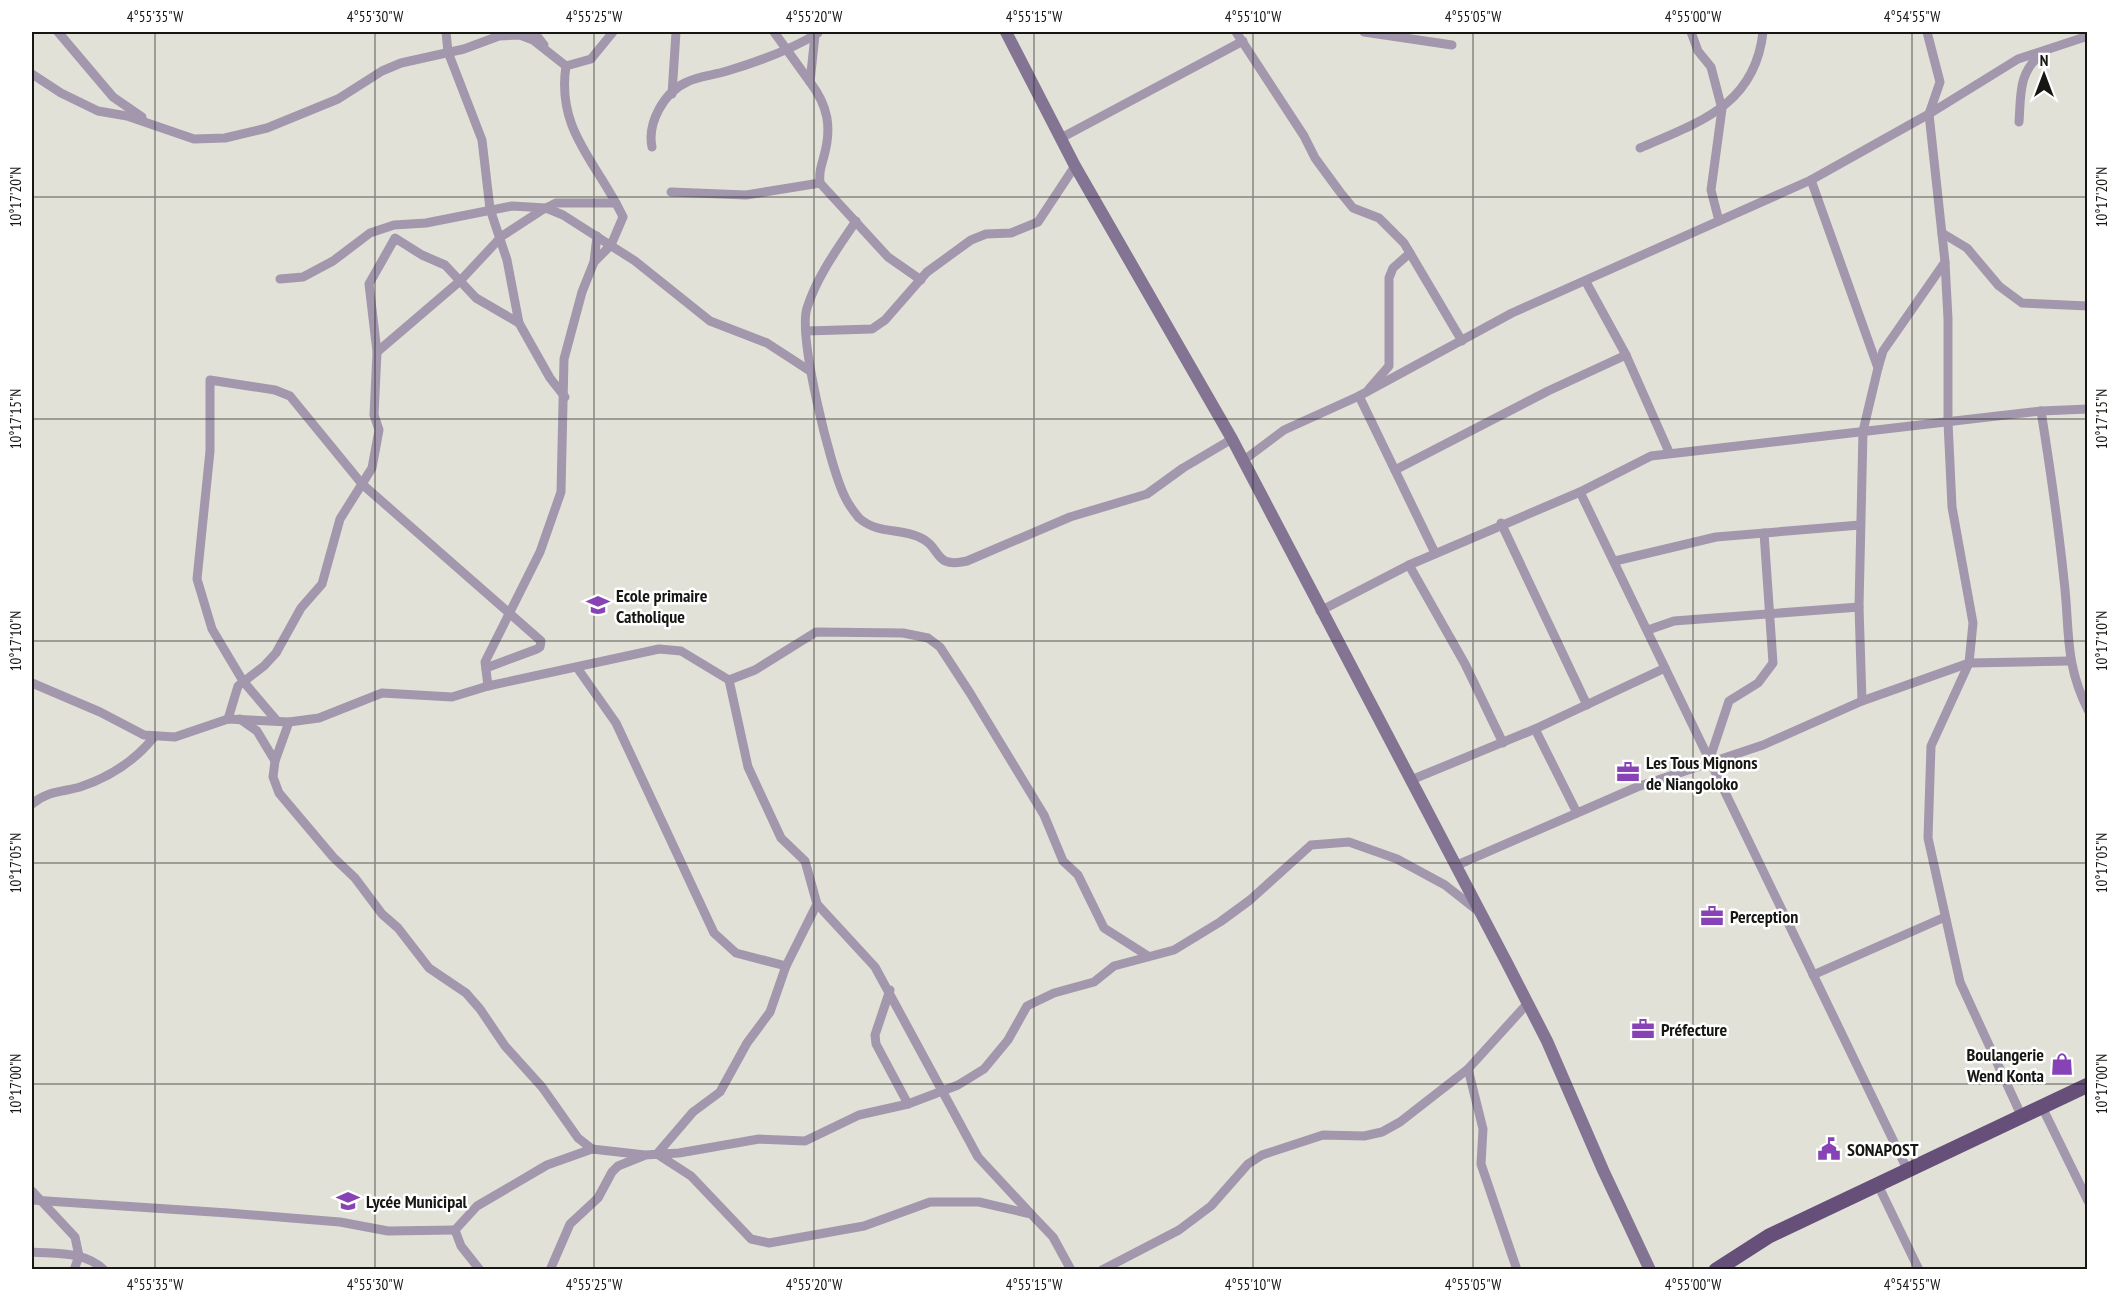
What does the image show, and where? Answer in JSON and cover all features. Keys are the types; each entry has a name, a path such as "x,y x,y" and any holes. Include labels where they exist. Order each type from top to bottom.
{"highway":[{"path":"1716,1269 1769,1236 2088,1085"}],"main road":[{"path":"1006,32 1075,166 1244,460 1320,611 1411,780 1527,1004 1650,1269"}],"street":[{"path":"58,32 114,97 146,121"},
{"path":"446,32 448,52 482,140 490,209 507,260 519,323 550,378 565,398"},
{"path":"486,41 498,32"},
{"path":"534,32 548,52"},
{"path":"566,66 591,59 613,32"},
{"path":"672,94 676,32"},
{"path":"774,32 822,99 830,122 824,157 818,169 820,183 888,257 921,280"},
{"path":"1236,32 1304,136 1315,158 1353,208 1379,218 1410,253 1462,341"},
{"path":"1364,32 1452,45"},
{"path":"1691,32 1698,51 1711,67 1722,109 1711,190 1719,221"},
{"path":"1640,148 1722,109 1738,93 1752,70 1761,52 1763,32"},
{"path":"1927,32 1940,82 1929,114 1945,262 1952,507 1973,623 1969,663 1931,746 1928,838 1960,982 2022,1117"},
{"path":"652,147 649,134 659,108 687,81 734,69 818,33"},
{"path":"810,82 818,33"},
{"path":"32,74 61,93 98,111 146,121 194,139 225,138 267,128 338,99 401,63 509,34 533,40 566,66"},
{"path":"1244,460 1284,430 1362,395 1512,313 1811,180 1929,114 2018,58 2088,36"},
{"path":"1061,138 1243,41"},
{"path":"2019,122 2022,76 2034,60 2051,48"},
{"path":"566,66 564,87 568,120 623,217 611,245 594,262"},
{"path":"1997,71 2012,69 2022,76"},
{"path":"807,331 872,329 885,320 927,272 971,240 986,234 1011,232 1038,222 1075,166"},
{"path":"1811,180 1878,368"},
{"path":"671,192 746,195 820,183"},
{"path":"377,352 460,281 499,239 546,208 556,204 616,202"},
{"path":"280,279 303,277 333,261 360,239 394,225 426,224 512,206 546,208 563,215 611,245 710,321 767,343 810,371"},
{"path":"856,220 831,257 806,310 807,331 810,371 844,496 859,517 873,528 919,537 929,544 938,558 955,564 1070,517 1147,494 1183,468 1232,439"},
{"path":"379,230 422,255 445,265 476,298 519,323"},
{"path":"1942,233 1967,248 1999,286 2022,303 2088,306"},
{"path":"488,686 485,662 508,610 540,552 561,492 565,398 564,359 582,292 594,262 597,236"},
{"path":"228,719 238,686 264,666 276,653 306,602 322,584 340,519 372,468 377,448 378,430 374,415 377,352 369,284 395,238"},
{"path":"1362,395 1389,366 1389,278 1393,268 1410,253"},
{"path":"1862,701 1859,607 1863,431 1883,351 1945,262"},
{"path":"1586,282 1626,356 1669,452"},
{"path":"1395,470 1548,391 1626,356"},
{"path":"278,721 243,681 213,629 196,579 210,451 210,380 275,390 290,396 362,484 473,584 508,610 539,639 540,647 486,668"},
{"path":"1362,395 1435,553"},
{"path":"1320,611 1409,565 1580,492 1651,456 1669,452 1714,450 2042,411 2088,409"},
{"path":"2042,411 2064,579 2070,661 2078,689 2088,710"},
{"path":"1580,492 1908,1171"},
{"path":"1501,524 1587,705"},
{"path":"1615,561 1716,537 1860,525"},
{"path":"1709,761 1729,701 1758,683 1773,663 1764,533"},
{"path":"1409,565 1465,664 1503,742"},
{"path":"1648,630 1674,621 1859,607"},
{"path":"729,680 755,670 816,632 903,633 927,638 940,647 1019,774 1044,815 1063,861 1078,875 1104,928 1148,956"},
{"path":"32,683 154,737 175,737 228,719 289,722 337,713 369,696 382,693 452,697 488,686 578,669 659,649 681,651 729,680 748,767 781,838 805,861 817,904 875,966 944,1090 978,1157 1053,1237 1071,1269"},
{"path":"1455,866 1576,811 1709,761 1762,745 1862,701 1969,663 2070,661"},
{"path":"1411,780 1536,729 1665,668"},
{"path":"578,669 616,723 714,933 736,953 786,966"},
{"path":"240,719 257,731 275,761"},
{"path":"289,722 275,761 273,777 279,793 291,810 355,878 381,914 398,928 429,968 466,993 480,1008 505,1046 542,1087 578,1138 592,1149"},
{"path":"1536,729 1576,811"},
{"path":"32,804 57,790 77,788 112,774 131,762 154,737"},
{"path":"36,1200 340,1222 388,1231 455,1230 477,1206 547,1165 592,1149 645,1155 759,1139 805,1141 859,1115 908,1104 958,1085 984,1069 1008,1040 1027,1006 1054,993 1094,981 1114,966 1174,950 1220,922 1250,900 1311,845 1349,842 1397,859 1445,885 1479,911"},
{"path":"657,1154 693,1112 720,1092 747,1043 771,1012 786,966 817,904"},
{"path":"1813,975 1945,917"},
{"path":"890,990 875,1035 876,1044 908,1104"},
{"path":"1102,1269 1179,1230 1210,1206 1248,1164 1262,1155 1323,1135 1364,1136 1382,1132 1400,1122 1467,1069 1527,1004"},
{"path":"1467,1069 1483,1129 1481,1164 1517,1269"},
{"path":"2042,1107 2088,1201"},
{"path":"657,1154 691,1176 751,1239 769,1243 864,1226 930,1203 979,1203 1031,1214"},
{"path":"550,1269 570,1224 598,1198 612,1172 618,1166 645,1155"},
{"path":"1878,1185 1919,1269"},
{"path":"32,1191 36,1200 75,1236 79,1256 74,1269"},
{"path":"455,1230 461,1246 480,1269"},
{"path":"32,1252 79,1256 97,1263 104,1269"}],"place":[{"name":"Ecole primaire Catholique","path":"598,605"},
{"name":"Les Tous Mignons de Niangoloko","path":"1628,772"},
{"name":"Perception","path":"1712,916"},
{"name":"Préfecture","path":"1643,1029"},
{"name":"Boulangerie Wend Konta","path":"2062,1064"},
{"name":"SONAPOST","path":"1829,1149"},
{"name":"Lycée Municipal","path":"348,1201"}]}
